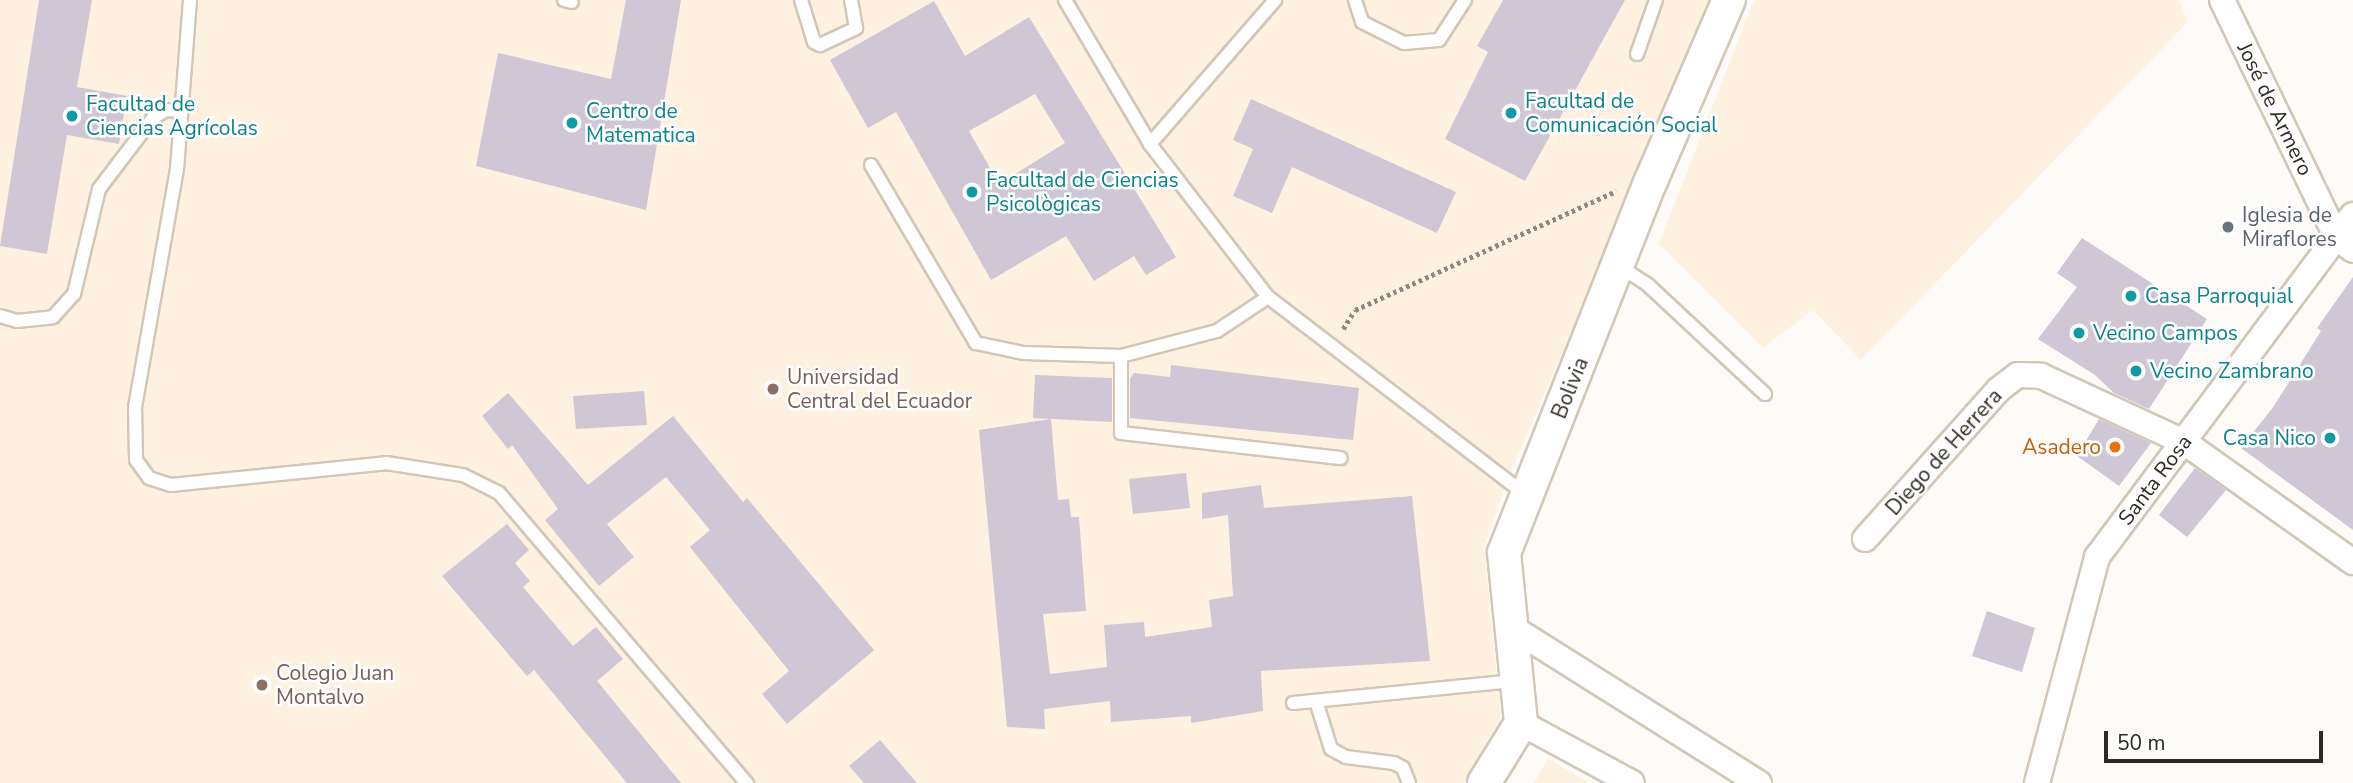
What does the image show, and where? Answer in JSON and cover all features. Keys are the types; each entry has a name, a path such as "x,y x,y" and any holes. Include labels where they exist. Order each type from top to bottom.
{"street":[{"name":"Bolivia","path":"1521,723 1504,553 1729,0"},
{"name":"José de Armero","path":"2222,0 2345,244"},
{"name":"Santa Rosa","path":"2037,783 2097,557 2184,442 2345,244 2353,215"},
{"name":"Diego de Herrera","path":"1865,538 1998,390 2018,375 2040,376 2184,442 2353,562"},
{"path":"1511,627 1759,783"},
{"path":"1484,783 1521,723 1632,783"}],"lane":[{"path":"190,0 177,169 135,407 136,460 149,478 172,485 386,463 463,475 499,493 747,783"},
{"path":"801,0 814,42 820,45 856,28 851,0"},
{"path":"1065,0 1150,144 1268,297 1526,495"},
{"path":"1150,144 1275,0"},
{"path":"1355,0 1362,22 1404,43 1439,40 1465,0"},
{"path":"1637,54 1656,0"},
{"path":"0,316 18,321 53,317 74,294 99,189 153,118 166,110 181,111"},
{"path":"871,165 976,343 1024,353 1121,356 1217,331 1268,297"},
{"path":"1619,267 1648,285 1765,394"},
{"path":"1121,356 1121,433 1340,458"},
{"path":"1293,703 1515,681"},
{"path":"1316,701 1331,749 1346,757 1394,763 1403,768 1409,783"}],"path":[{"path":"1332,348 1355,310 1621,190"}],"shaded area":[{"name":"Universidad Central del Ecuador","path":"0,0 1712,0 1506,484 1484,547 1501,716 1464,783 0,783"},
{"path":"1754,0 2179,0 2188,22 1861,360 1813,310 1763,348 1659,244"},
{"path":"1548,759 1590,783 1534,783"}],"building":[{"name":"Facultad de Ciencias Agrícolas","path":"39,0 92,0 77,87 127,96 119,144 67,135 47,254 0,246"},
{"name":"Centro de Matematica","path":"626,0 681,0 646,210 476,166 498,53 611,79"},
{"name":"Facultad de Comunicación Social","path":"1503,0 1625,0 1525,181 1445,139 1488,52 1477,46"},
{"path":"934,1 965,56 1029,17 1176,257 1146,275 1134,256 1094,281 1066,236 991,280 896,112 868,128 830,60","holes":["1035,94 1065,143 999,184 969,131"]},
{"path":"1251,99 1456,192 1437,233 1292,167 1272,213 1233,196 1253,149 1233,140"},
{"path":"2082,238 2207,319 2149,409 2114,393 2095,375 2038,339 2077,287 2057,273"},
{"path":"2353,277 2353,530 2241,448 2274,406 2321,331 2317,328"},
{"path":"1171,365 1359,388 1353,440 1130,418 1130,379 1134,373 1170,377"},
{"path":"1035,375 1112,378 1112,422 1033,418"},
{"path":"644,391 647,425 576,429 573,396"},
{"path":"508,393 588,485 673,416 743,502 747,498 874,650 787,724 762,694 789,671 690,547 710,530 666,477 607,524 634,557 599,586 545,520 558,509 512,445 508,449 482,416"},
{"path":"1051,419 1058,500 1069,499 1071,517 1079,517 1086,611 1043,614 1050,674 1107,667 1104,625 1144,622 1145,637 1212,627 1209,600 1233,596 1228,515 1202,519 1202,493 1261,485 1264,508 1412,496 1430,661 1261,671 1263,711 1191,723 1191,716 1111,722 1110,701 1044,709 1045,729 1007,727 979,430"},
{"name":"Asadero","path":"2099,419 2151,443 2119,486 2077,456"},
{"path":"2195,468 2226,490 2187,537 2159,515"},
{"path":"1186,473 1190,508 1133,514 1129,479"},
{"path":"507,524 529,550 515,563 530,581 523,587 573,646 596,627 623,659 597,681 681,783 627,783 534,670 527,676 442,576"},
{"path":"1987,611 2035,628 2022,672 1972,656"},
{"path":"880,740 917,783 864,783 849,766"}],"place":[{"name":"Facultad de Comunicación Social","path":"1511,113"},
{"name":"Facultad de Ciencias Agrícolas","path":"72,116"},
{"name":"Centro de Matematica","path":"572,123"},
{"name":"Facultad de Ciencias Psicològicas","path":"972,192"},
{"name":"Iglesia de Miraflores","path":"2228,227"},
{"name":"Casa Parroquial","path":"2131,296"},
{"name":"Vecino Campos","path":"2079,333"},
{"name":"Vecino Zambrano","path":"2136,371"},
{"name":"Universidad Central del Ecuador","path":"773,389"},
{"name":"Casa Nico","path":"2330,438"},
{"name":"Asadero","path":"2115,447"},
{"name":"Colegio Juan Montalvo","path":"262,685"}]}
